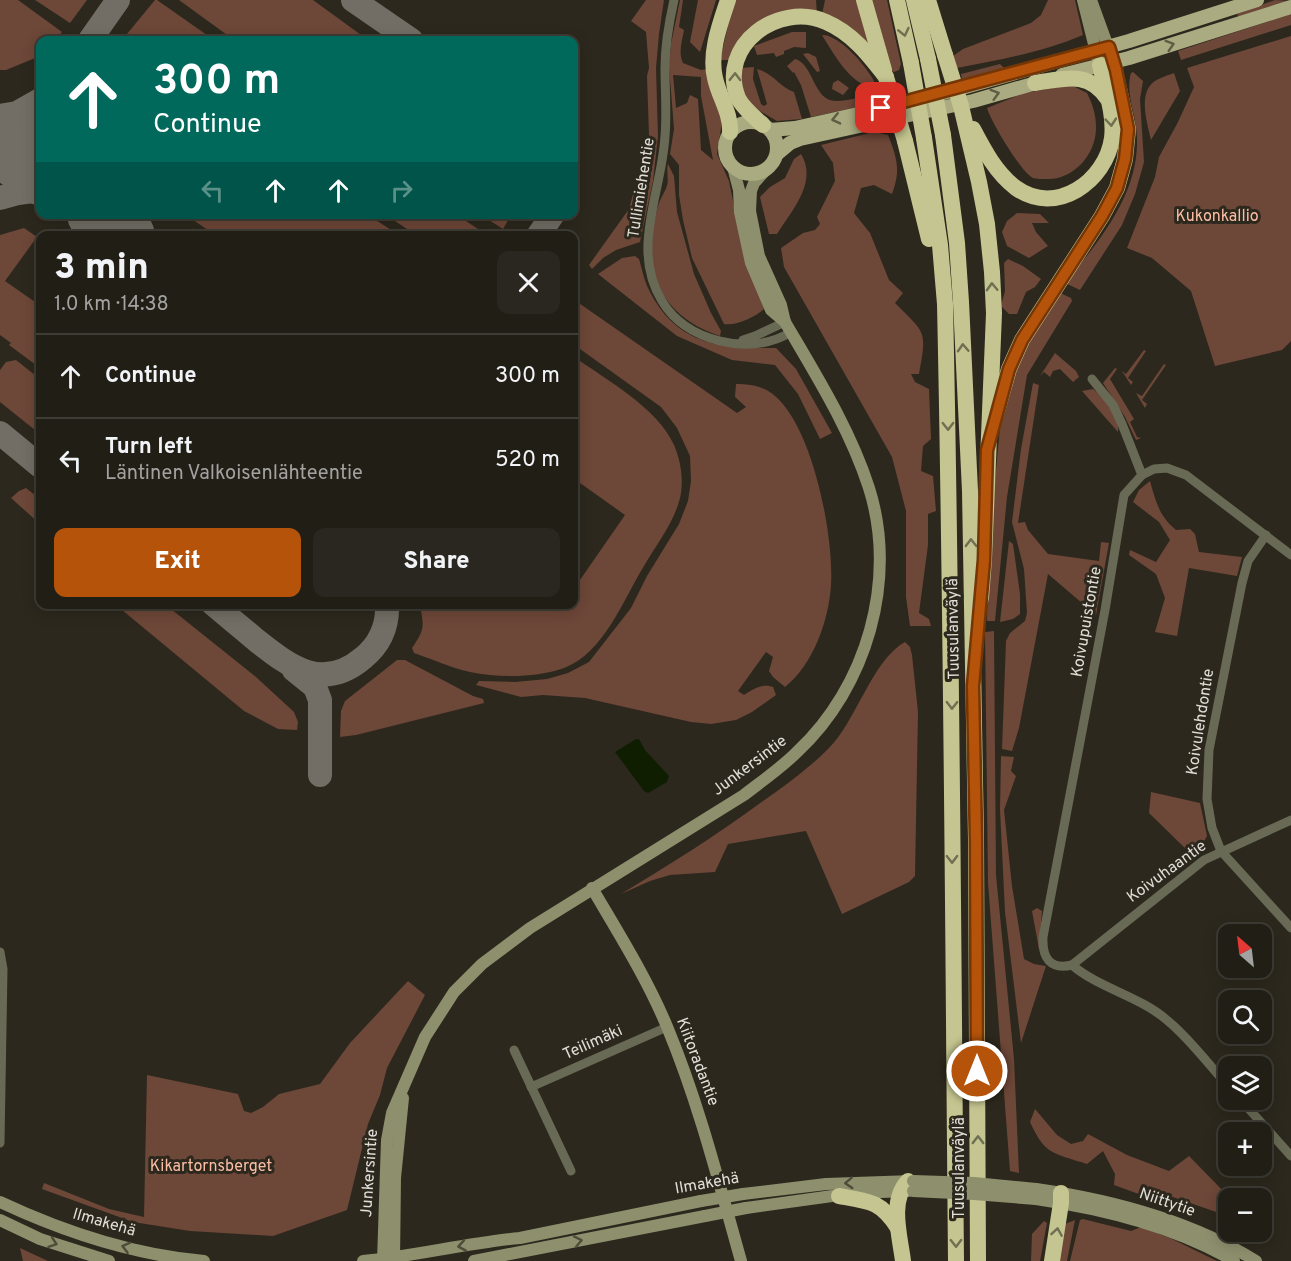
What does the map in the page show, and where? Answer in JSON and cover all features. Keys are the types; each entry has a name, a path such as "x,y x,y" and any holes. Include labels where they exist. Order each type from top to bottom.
{"highway":[{"path":"728,0 717,38 713,68 729,116 730,132"},
{"path":"864,0 905,141 945,304"},
{"name":"Tuusulanväylä","path":"897,0 924,138 940,245 945,304 952,684 951,801 956,1261"},
{"name":"Tuusulanväylä","path":"914,0 943,135 957,243 961,302 970,491 976,839 978,1261"},
{"path":"928,0 969,127 987,224 992,272 994,313 984,560 973,686"},
{"path":"766,127 741,103 734,78 738,57 743,46 749,38 770,22 795,16 825,22 855,41 886,77"},
{"path":"969,127 1006,179 1028,195 1055,197 1081,188 1093,179 1103,166 1112,135 1104,56"},
{"path":"987,450 1009,369 1022,340 1102,216 1117,188 1125,159 1128,129 1104,56"},
{"path":"1035,83 1082,79 1097,86 1107,98"},
{"path":"903,1261 897,1206 908,1186"},
{"path":"839,1196 862,1199 883,1208 899,1229"},
{"path":"1052,1261 1061,1198"}],"main road":[{"path":"1083,0 1104,56"},
{"path":"1091,0 1104,56"},
{"path":"778,153 790,143 800,139 973,101 1035,83 1257,0"},
{"path":"766,127 776,138 778,153 775,161 764,172 749,174 733,167 728,162 724,150 725,144 730,132 742,124 756,123 766,127 795,128 1104,56 1291,7"},
{"name":"Junkersintie","path":"733,167 751,263 771,310 788,327"},
{"name":"Junkersintie","path":"388,1260 403,1089 425,1037 454,992 482,964 530,928 744,795 798,751 820,727 841,697 856,670 867,641 875,614 880,578 880,547 876,517 870,490 847,433 788,327 781,304 759,256 750,211 751,191 754,183 764,172"},
{"name":"Kiitoradantie","path":"592,888 632,957 667,1027 699,1110 741,1261"},
{"name":"Ilmakehä","path":"363,1261 388,1260 493,1240 520,1238 701,1200 826,1184 908,1186 974,1194 1036,1194 1061,1198"},
{"name":"Ilmakehä","path":"474,1261 521,1257 746,1208 908,1186"},
{"name":"Niittytie","path":"1061,1198 1158,1226 1209,1247 1234,1261"},
{"name":"Niittytie","path":"1061,1198 1129,1207 1213,1237 1256,1261"},
{"name":"Ilmakehä","path":"0,1202 44,1223 111,1244 153,1254 204,1261"},
{"name":"Ilmakehä","path":"0,1221 40,1239 109,1261"}],"street":[{"name":"Tullimiehentie","path":"674,0 666,44 665,140 647,252 648,267 657,293 674,317 700,335 725,343 771,342 781,339 788,327"},
{"path":"1092,379 1118,415 1142,475 1154,469 1167,468 1186,475 1291,555"},
{"name":"Koivupuistontie","path":"1072,964 1063,967 1052,964 1045,957 1042,948 1043,937 1103,621 1124,495 1142,475"},
{"name":"Koivulehdontie","path":"1266,535 1248,561 1242,583 1209,750 1207,799 1212,828 1221,851 1291,928"},
{"name":"Koivuhaantie","path":"1072,964 1204,860 1291,820"},
{"path":"0,952 3,969 0,1143"},
{"path":"1072,964 1084,975 1128,995 1168,1020 1218,1075"},
{"name":"Teilimäki","path":"531,1087 667,1027"},
{"path":"514,1050 571,1171"},
{"path":"1250,1110 1291,1156"},
{"path":"1283,1146 1291,1139"},
{"path":"520,1238 521,1257"}],"green space":[{"path":"0,0 18,0 62,32 58,36 36,36 36,58 6,70 0,70"},
{"path":"35,0 87,0 70,23"},
{"path":"157,0 208,36 125,36"},
{"path":"179,0 313,0 362,36 228,36"},
{"path":"646,0 664,0 656,68 658,136 653,181 640,242 616,250 592,269 589,265 629,209 649,135 647,76 649,68 646,32 631,21"},
{"path":"680,0 683,0 679,27 684,30 681,47 683,63 701,70 707,69 722,122 717,154 729,181 742,246 764,309 751,318 734,324 724,324 692,258 683,220 679,195 679,165 670,154 674,129 669,66","holes":["673,75 701,77 701,96 713,160 701,150 698,99 690,95 687,103 676,108"]},
{"path":"698,0 716,0 700,52 690,42"},
{"path":"734,0 816,0 817,14 795,11 732,60 720,60"},
{"path":"825,0 858,0 871,45 822,15"},
{"path":"869,0 887,0 901,64 899,70 894,72 890,71"},
{"path":"1048,0 1075,0 1083,35 1037,51 957,68 953,56 963,49 1031,23 1041,15"},
{"path":"1275,0 1291,1 1239,18 1237,14"},
{"path":"1291,14 1291,25 1181,60 1178,51"},
{"path":"792,32 806,32 806,48 794,47 776,57 774,53 757,55 754,46"},
{"path":"822,35 837,40 852,52 874,81 873,86 865,85 850,75"},
{"name":"Kukonkallio","path":"1291,36 1291,341 1282,350 1215,366 1191,291 1152,258 1127,248 1155,177 1159,157 1194,87 1187,68"},
{"path":"808,53 816,57 820,71 817,72 803,54"},
{"path":"795,59 806,68 818,89 828,99 842,101 883,92 886,101 811,117 801,85 794,72 787,66"},
{"path":"1000,64 1004,68 962,80 961,74"},
{"path":"754,67 753,79 761,104 764,106 767,104 757,69 794,92 802,119 777,121 753,107 743,94 741,68"},
{"path":"1133,72 1143,81 1140,99 1144,162 1135,194 1122,225 1080,290 1065,283 1091,251 1114,216 1124,198 1136,158 1137,137 1129,88 1129,80"},
{"path":"1174,73 1180,91 1151,140 1146,113 1146,93 1154,82"},
{"path":"838,80 849,88 843,95 832,89 833,83"},
{"path":"1071,85 1087,93 1092,106 1096,128 1092,148 1081,164 1066,175 1057,178 1033,178 1007,146 987,108 1024,93"},
{"path":"874,132 888,135 897,164 895,186 892,194 874,185 861,188 854,213 870,233 889,280 903,293 895,303 922,334 923,349 919,374 911,374 915,382 929,389 931,439 923,446 921,471 933,476 936,511 928,514 928,545 919,613 929,619 931,626 910,626 906,597 906,511 892,457 784,267 781,248 803,233 815,230 820,224 817,217 835,181 833,163 821,145"},
{"path":"801,154 807,175 801,196 777,234 769,234 760,197 770,187 785,178 794,159"},
{"path":"668,164 674,176 677,212 694,274 721,331 720,336 698,327 681,315 658,285 651,247 659,203 667,186"},
{"path":"1017,213 1040,214 1049,223 1032,223 1036,232 1048,246 1029,258 1007,246 1002,232 1007,221"},
{"path":"192,219 374,219 393,231 209,231"},
{"path":"392,219 463,219 481,231 410,231"},
{"path":"487,219 509,219 503,229"},
{"path":"24,228 36,236 5,281 36,301 36,365 9,345 11,343 0,335 0,235"},
{"path":"635,256 639,259 647,286 660,308 672,322 687,333 719,345 776,348 796,369 832,433 820,439 798,394 775,365 732,360 677,336 598,274 622,258"},
{"path":"1008,259 1041,279 1035,287 1026,292 1017,314 1009,314 1001,306 1005,291 1004,263"},
{"path":"1058,292 1071,298 1072,301 1027,375 1007,497 995,621 987,621 988,555 1001,417 1023,352"},
{"path":"578,302 737,413 746,407 735,397 736,384 757,386 766,390 775,396 788,411 800,432 818,484 825,512 831,564 830,599 827,613 818,641 804,667 785,687 769,671 773,657 766,652 738,691 744,695 758,687 769,686 773,687 776,695 736,720 711,724 691,722 585,698 543,695 521,697 476,685 479,681 515,682 547,679 568,673 589,662 631,608 647,576 679,524 688,501 691,481 690,456 677,428 661,407 578,348"},
{"path":"1144,350 1146,351 1128,378 1133,382 1131,385 1122,371 1126,374"},
{"path":"1055,353 1076,371 1079,377 1073,382 1060,369 1053,371 1050,377 1044,372 1040,376"},
{"path":"578,359 630,395 656,419 674,445 682,478 680,498 669,525 611,624 590,651 578,661 564,668 529,675 493,675 463,670 414,653 412,648 422,628 421,609 555,609 558,611 560,609 578,609 578,583 625,515 578,482"},
{"path":"16,360 36,376 36,431 0,402 0,370 6,362"},
{"path":"1164,364 1166,365 1142,400 1147,404 1145,408 1136,393 1142,396"},
{"path":"1115,368 1117,369 1110,379 1134,419 1130,422 1137,437 1141,438 1136,440 1125,417 1103,383"},
{"path":"1033,383 1039,385 1018,523 1025,522 1028,530 1048,554 1099,561 1101,542 1109,543 1096,615 1048,574 1019,728 1012,751 1002,749 1006,641 1010,633 1025,621 1027,613 1024,569 1012,522 1021,449"},
{"path":"1093,389 1114,414 1118,432 1082,391"},
{"path":"1150,481 1162,514 1176,530 1190,529 1195,534 1199,552 1242,557 1237,576 1189,568 1177,636 1155,632 1165,598 1156,574 1129,555 1130,550 1156,562 1170,540 1159,522 1133,502 1139,490"},
{"path":"26,488 36,496 36,520 11,498"},
{"path":"1009,541 1013,544 1020,594 1020,614 1013,619 1000,622"},
{"path":"121,609 171,609 256,677 294,712 298,722 297,730 278,729 244,711"},
{"path":"994,631 996,875 1014,1059 1019,1173 1010,1171 988,883 985,632"},
{"path":"905,642 910,647 912,655 918,712 915,876 909,882 842,914 806,831 728,844 715,872 670,875 621,894 728,826 813,763 838,737 883,663"},
{"path":"397,660 405,660 483,699 484,703 340,737 341,711 345,701"},
{"path":"1001,756 1014,757 1011,771 1016,776 1004,810 1012,886 1024,959 1046,966 1021,1043 1005,912 1000,809"},
{"path":"1151,792 1200,803 1207,836 1202,845 1191,854 1149,813"},
{"path":"1037,908 1042,911 1039,949 1032,911"},
{"name":"Kikartornsberget","path":"408,981 425,995 387,1068 380,1095 368,1124 347,1210 273,1236 190,1231 133,1222 42,1189 44,1183 109,1209 144,1217 147,1075 238,1094 244,1111 251,1113 279,1094 320,1084 350,1043"},
{"path":"1035,1109 1057,1135 1071,1144 1083,1141 1088,1134 1127,1155 1169,1171 1189,1156 1220,1188 1218,1188 1218,1213 1164,1194 1158,1201 1114,1185 1115,1174 1103,1151 1087,1164 1058,1155 1040,1141 1030,1122"},
{"path":"1075,1220 1067,1261 1058,1261 1065,1224"},
{"path":"1080,1220 1131,1231 1141,1227 1170,1238 1217,1261 1070,1261"},
{"path":"1044,1221 1047,1223 1040,1261 1031,1261 1032,1234"},
{"path":"20,1248 48,1261 23,1261"}],"shaded area":[{"path":"639,739 645,750 669,776 667,782 648,793 644,791 615,752"}],"taxiway":[{"path":"93,36 118,0"},
{"path":"353,0 405,36"},
{"path":"0,116 17,113 36,102"},
{"path":"0,168 36,117"},
{"path":"0,198 36,191"},
{"path":"541,231 550,219"},
{"path":"0,433 36,463"},
{"path":"219,609 281,659 307,672 321,674 334,673 348,668 369,653 382,634 387,609"},
{"path":"294,670 315,687 320,700 320,775"}],"runway":[{"path":"0,147 36,173"},
{"path":"103,219 119,231"}],"route":[{"path":"881,108 903,104 1109,47 1128,129 1125,159 1117,188 1102,216 1022,340 1009,369 987,450 984,560 973,686 977,1071"}]}
